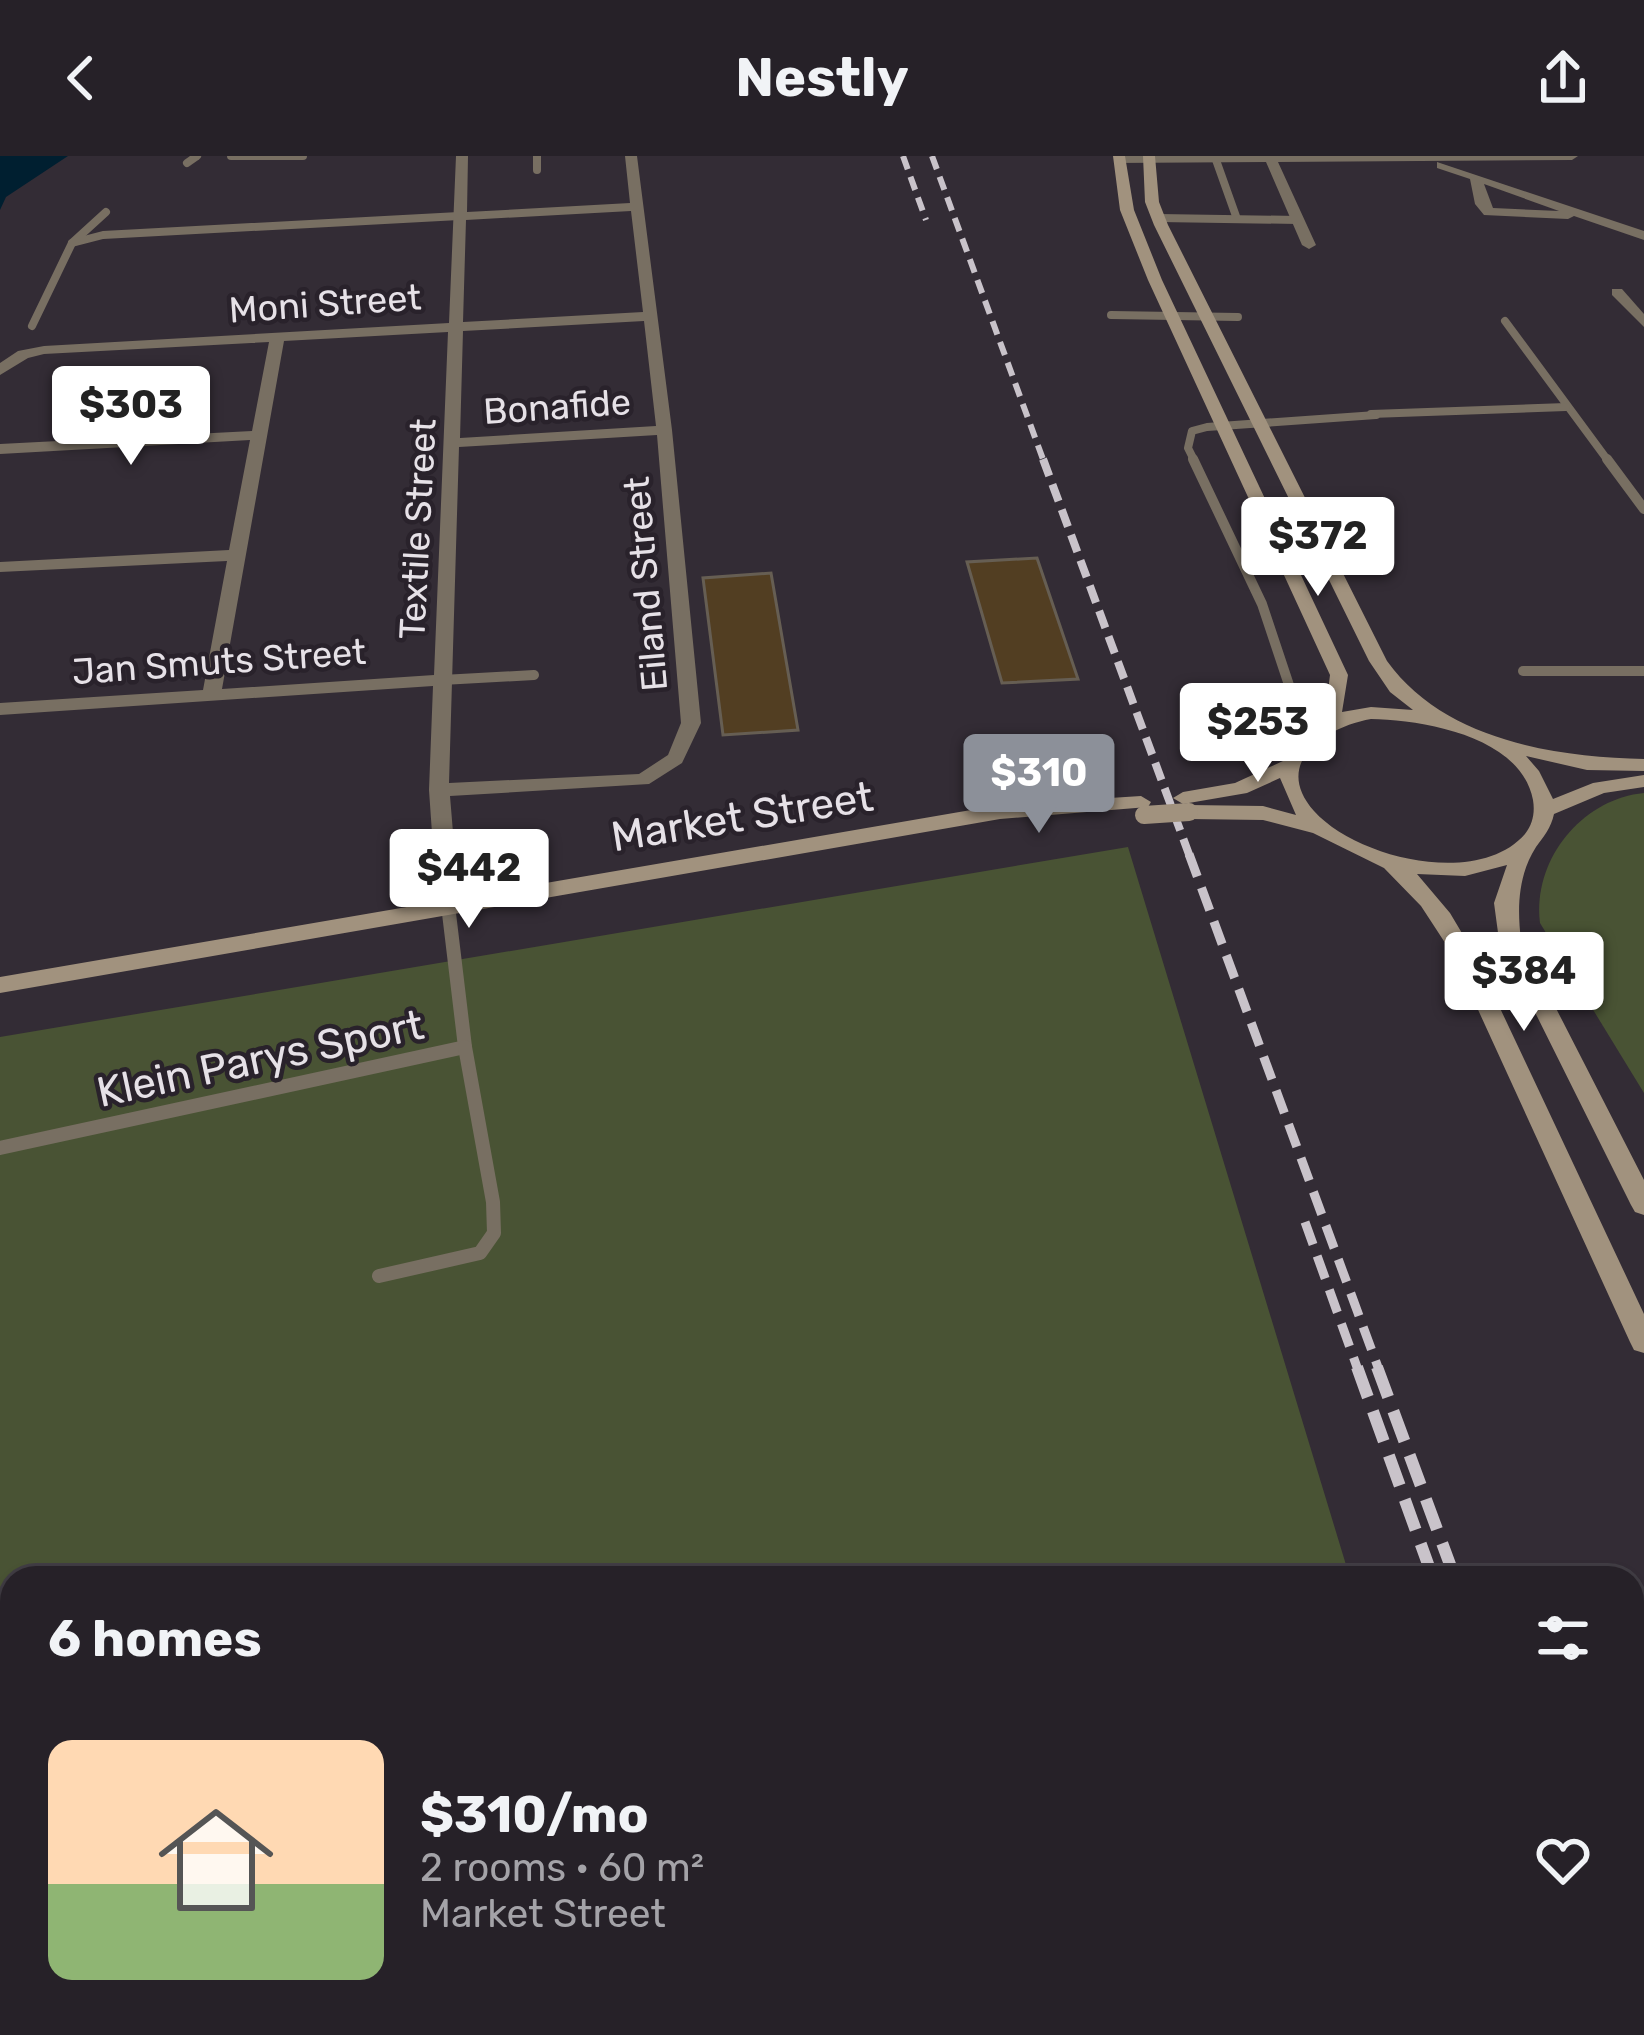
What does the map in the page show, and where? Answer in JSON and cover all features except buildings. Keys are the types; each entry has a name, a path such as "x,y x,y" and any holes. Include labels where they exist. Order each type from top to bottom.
{"main road":[{"path":"1119,158 1127,210 1172,316 1339,675 1336,707 1323,727 1301,744 1290,765 1291,786 1300,807 1340,842 1393,863 1466,869 1522,850"},
{"path":"1149,158 1159,218 1378,661 1396,688 1438,718 1500,743 1564,761 1644,765"},
{"path":"1323,727 1376,713 1438,718"},
{"path":"1500,743 1525,763 1541,786 1546,809 1544,824 1522,850 1505,903 1510,940 1644,1205"},
{"name":"Market Street","path":"1186,805 1290,765"},
{"path":"1546,809 1600,788 1644,781"},
{"name":"Market Street","path":"0,985 930,826 981,828 1186,805 1263,813 1319,828"},
{"path":"1393,863 1433,907 1458,945 1644,1342"}],"street":[{"name":"Textile Street","path":"448,905 439,790 462,156"},
{"name":"Eiland Street","path":"439,790 642,781 670,769 684,750 691,723 664,430 631,156"},
{"path":"1119,158 1572,156"},
{"path":"1270,158 1310,244"},
{"path":"1422,158 1644,236"},
{"path":"1476,177 1482,204 1489,212 1583,215"},
{"path":"459,216 637,207"},
{"path":"1617,292 1637,308 1644,323"},
{"name":"Moni Street","path":"2,366 44,350 651,316"},
{"path":"212,696 278,337"},
{"name":"Bonafide","path":"454,443 664,430"},
{"path":"0,449 259,435"},
{"path":"0,567 238,555"},
{"name":"Jan Smuts Street","path":"0,709 442,680"}],"lane":[{"path":"187,163 197,156"},
{"path":"231,156 303,156"},
{"path":"537,156 537,170"},
{"path":"1216,160 1237,218"},
{"path":"32,326 72,243 106,212"},
{"path":"72,243 103,235 459,216"},
{"path":"1159,218 1298,220"},
{"path":"1111,315 1238,317"},
{"path":"1505,321 1644,509"},
{"path":"1209,722 1244,714 1289,686 1262,604 1187,448 1192,431 1260,421 1566,407"},
{"path":"1523,671 1644,671"},
{"path":"442,680 534,675"},
{"name":"Klein Parys Sport","path":"0,1148 465,1047 448,905"},
{"path":"379,1276 480,1253 494,1233 493,1202 465,1047"}],"green space":[{"path":"1644,793 1644,1093 1540,923 1540,900 1553,856 1581,820 1621,798"},
{"path":"1128,847 1346,1566 0,1566 0,1037"}],"water":[{"path":"0,156 68,156 6,197 0,210"}],"railway":[{"path":"903,156 926,220"},
{"path":"932,156 1044,462"},
{"path":"1043,459 1190,857"},
{"path":"1189,854 1379,1370"},
{"path":"1305,1222 1358,1370"},
{"path":"1357,1367 1429,1566"},
{"path":"1377,1367 1451,1566"}]}
